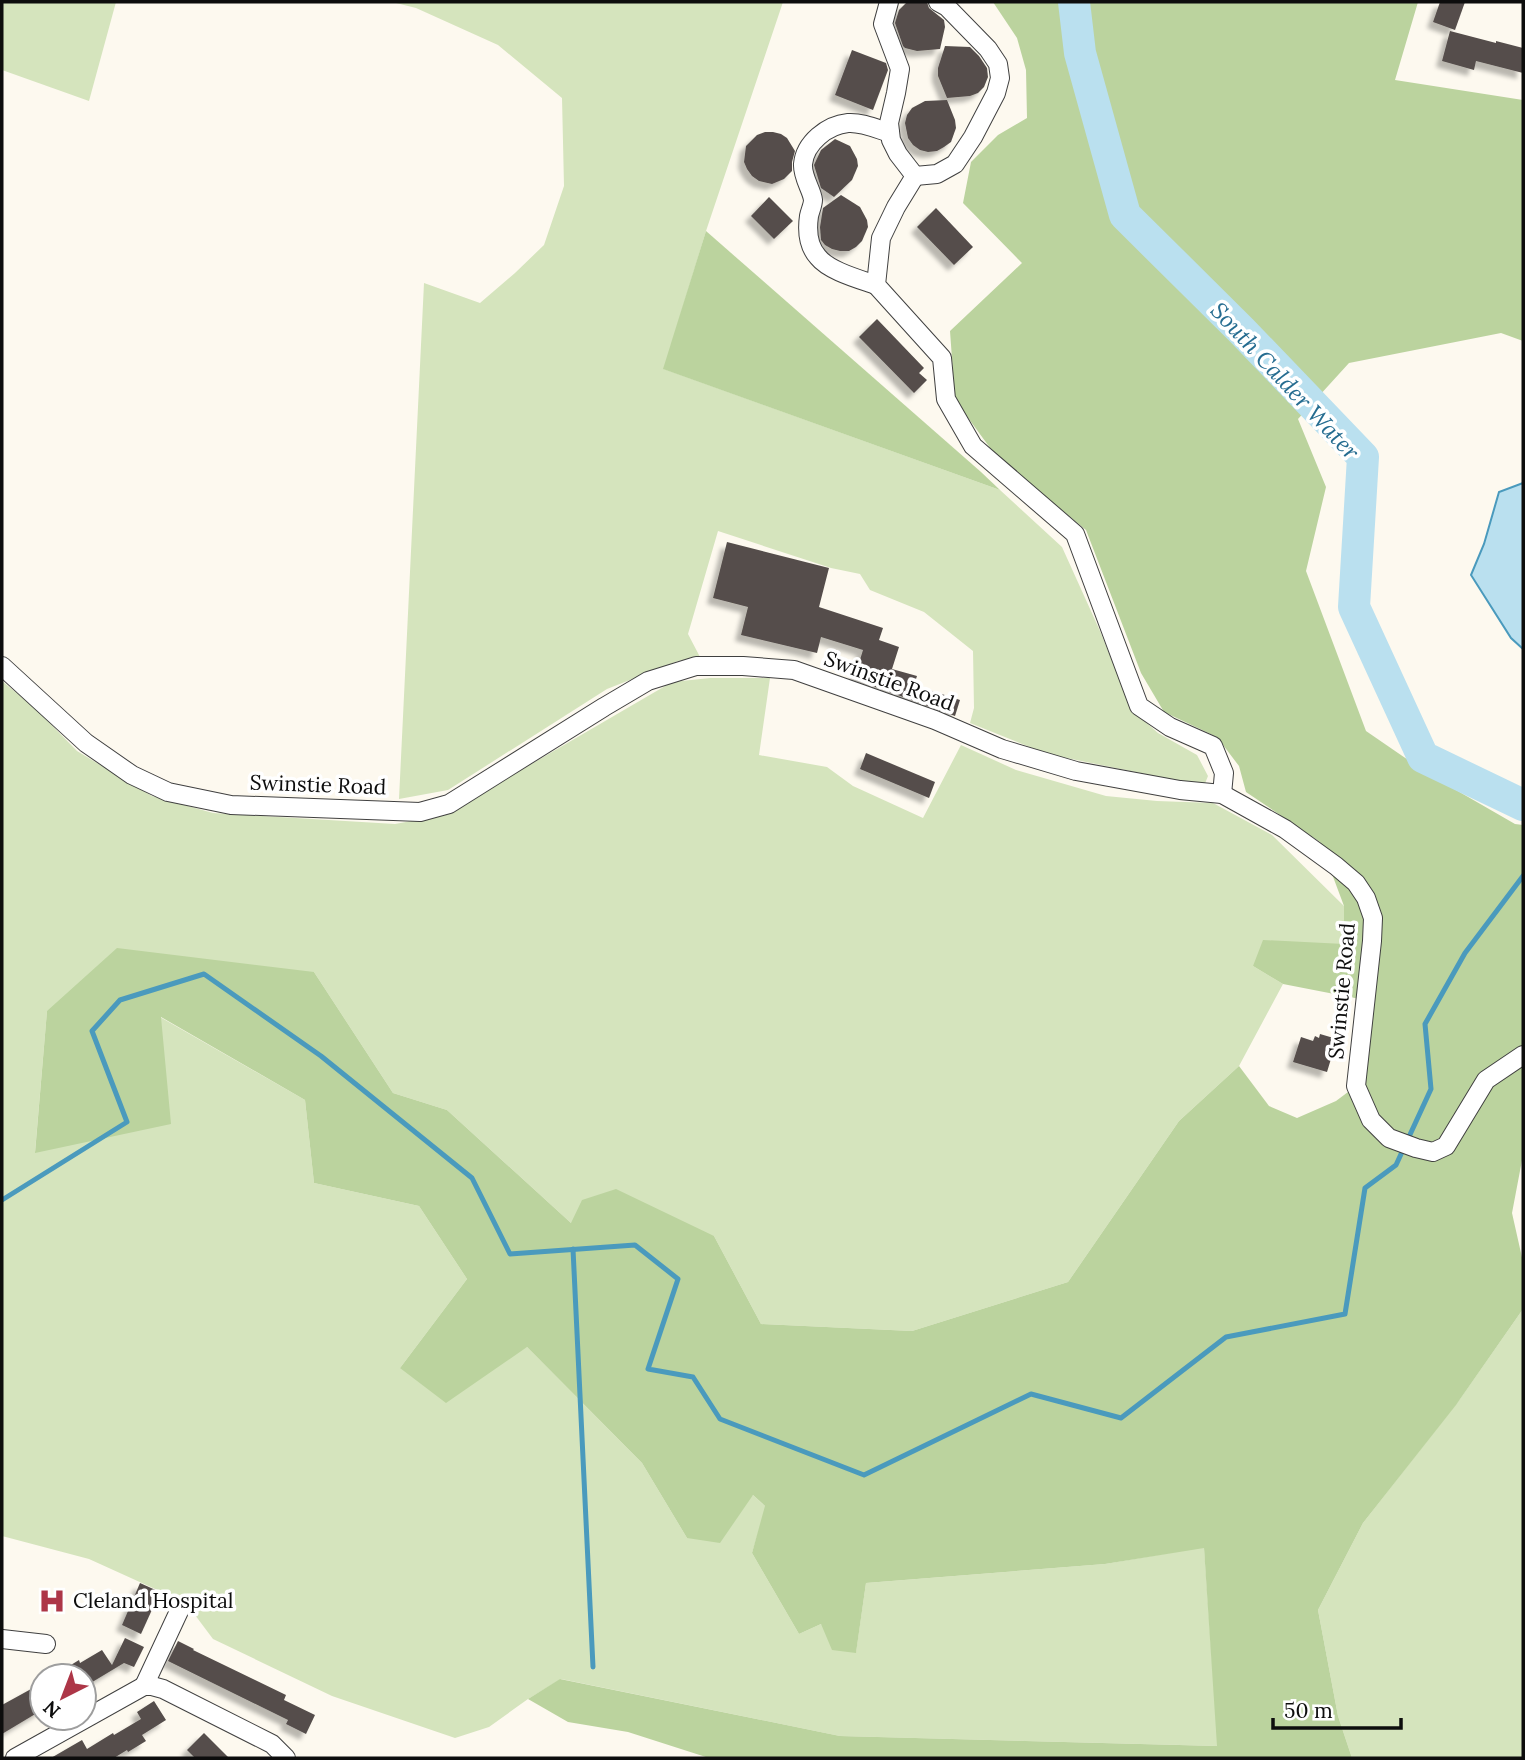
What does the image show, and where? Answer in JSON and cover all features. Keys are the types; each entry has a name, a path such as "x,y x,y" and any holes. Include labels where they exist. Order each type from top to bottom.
{"street":[{"path":"889,2 883,24 900,69 889,123 891,140 915,176"},
{"path":"915,176 937,174 955,164 973,137 996,93 1000,78 998,64 988,49 938,2"},
{"path":"890,133 867,125 847,123 830,128 816,138 806,151 803,166 813,200 809,219 809,241 818,258 832,268 876,285 942,358 946,399 973,446 1075,534 1139,706 1170,727 1213,746 1224,773 1222,794"},
{"path":"876,285 881,238 915,176"},
{"name":"Swinstie Road","path":"2,666 86,743 132,775 168,792 231,805 420,812 449,804 648,681 696,666 794,670 935,720 1002,749 1076,771 1180,790 1222,794 1285,829 1336,866 1356,883 1366,898 1373,918 1356,1086 1371,1120 1388,1138 1433,1152 1446,1146 1486,1080 1523,1055"},
{"path":"144,1686 180,1609"},
{"path":"2,1639 46,1644"},
{"path":"22,1756 144,1686 152,1686 272,1744 286,1758"}],"green space":[{"path":"2,2 116,2 89,101 2,70"},
{"path":"392,2 783,2 706,231 664,369 1000,490 1062,547 1132,710 1158,733 1197,755 1208,776 1204,786 1047,754 970,723 974,708 973,651 924,612 870,590 860,574 831,568 718,531 688,634 700,657 678,661 607,689 448,790 399,799 424,283 480,303 544,245 564,186 562,98 498,45 416,8"},
{"path":"993,2 1418,2 1395,80 1523,100 1523,341 1501,333 1349,363 1298,419 1326,487 1306,571 1366,731 1430,775 1515,824 1523,825 1523,1155 1512,1213 1523,1262 1523,1309 1456,1405 1363,1523 1318,1610 1338,1716 1352,1758 709,1758 628,1732 568,1722 528,1699 560,1679 840,1736 1217,1746 1204,1548 1105,1564 866,1583 856,1653 832,1650 821,1624 799,1634 752,1553 765,1506 753,1495 720,1543 687,1538 642,1463 527,1347 446,1403 400,1368 467,1279 419,1206 314,1183 305,1100 161,1017 171,1124 35,1153 47,1011 117,948 314,972 393,1093 447,1110 571,1223 582,1200 616,1189 714,1236 761,1324 912,1331 1068,1282 1179,1121 1239,1066 1269,1106 1297,1118 1336,1101 1356,1086 1365,1000 1283,984 1253,966 1263,940 1344,944 1344,906 1320,842 1246,792 1239,766 1217,737 1164,712 1141,673 1086,530 996,456 955,400 950,331 1022,263 963,203 971,162 998,135 1027,118 1026,70 1017,38"},
{"path":"706,231 981,472 1000,490 663,369"},
{"path":"710,678 770,678 759,755 827,767 853,786 923,818 961,745 1016,770 1106,796 1213,803 1272,835 1344,906 1344,944 1253,966 1283,984 1239,1066 1179,1121 1068,1282 912,1331 761,1324 714,1236 571,1223 447,1110 393,1093 314,972 47,1011 35,1152 160,1017 305,1100 314,1183 419,1206 467,1279 400,1368 527,1347 642,1463 687,1538 753,1495 766,1507 752,1553 799,1634 821,1624 856,1652 866,1583 1105,1564 1204,1547 1218,1746 840,1736 561,1679 489,1727 455,1738 332,1696 213,1639 186,1603 89,1559 2,1536 2,681 35,708 77,751 152,796 213,813 395,824 444,815 672,682"},
{"path":"1523,1309 1523,1758 1352,1758 1338,1716 1318,1610 1363,1523 1460,1399"}],"water":[{"path":"1523,483 1523,649 1511,638 1471,575 1484,544 1499,492"}],"building":[{"path":"907,2 927,2 929,8 944,20 940,49 917,51 903,46 895,23 899,10"},
{"path":"1440,2 1465,2 1455,30 1433,22"},
{"path":"1450,31 1523,48 1523,73 1476,61 1474,70 1442,61"},
{"path":"945,46 970,47 979,56 987,68 988,77 978,93 947,98 938,76"},
{"path":"852,50 886,63 888,70 873,110 835,95"},
{"path":"947,100 956,128 951,142 937,151 920,150 908,138 905,123 907,115 912,108 925,101"},
{"path":"765,132 781,134 795,151 792,171 784,179 772,184 752,176 744,162 746,146 757,135"},
{"path":"835,139 850,146 858,166 852,180 834,197 821,188 814,165 821,150"},
{"path":"841,195 860,207 868,227 862,241 849,251 832,249 821,240 823,208"},
{"path":"769,197 793,221 774,239 751,216"},
{"path":"936,208 973,247 954,265 917,227"},
{"path":"877,319 924,368 919,373 927,380 914,393 859,337"},
{"path":"727,542 829,568 819,607 883,628 879,640 899,647 892,669 917,676 914,685 960,700 955,716 854,679 863,650 821,637 817,653 741,635 748,607 713,598"},
{"path":"866,753 935,782 929,798 860,769"},
{"path":"1320,1034 1337,1039 1327,1072 1293,1062 1301,1037 1313,1041 1315,1036 1319,1038"},
{"path":"140,1583 160,1592 141,1634 122,1625"},
{"path":"125,1638 144,1647 134,1667 124,1663 98,1679 98,1662 82,1662 102,1650 112,1665"},
{"path":"178,1641 286,1695 284,1700 315,1715 306,1734 286,1724 288,1720 168,1661"},
{"path":"28,1691 28,1718 2,1734 2,1705"},
{"path":"154,1701 166,1720 142,1735 146,1741 128,1752 127,1750 114,1758 51,1758 82,1740 87,1749 113,1733 114,1735 141,1719 137,1712"},
{"path":"204,1733 229,1758 195,1758 187,1750"}],"waterway":[{"name":"South Calder Water","path":"1074,2 1080,53 1125,215 1363,457 1354,607 1423,757 1523,805"},
{"path":"2,1200 127,1122 92,1031 120,1000 204,974 321,1056 472,1178 510,1254 635,1245 678,1279 648,1369 693,1377 720,1419 864,1475 1031,1394 1121,1418 1226,1337 1345,1314 1365,1188 1396,1165 1431,1089 1425,1024 1465,953 1523,876"},
{"path":"573,1249 593,1667"}],"place":[{"name":"Cleland Hospital","path":"52,1601"}]}
